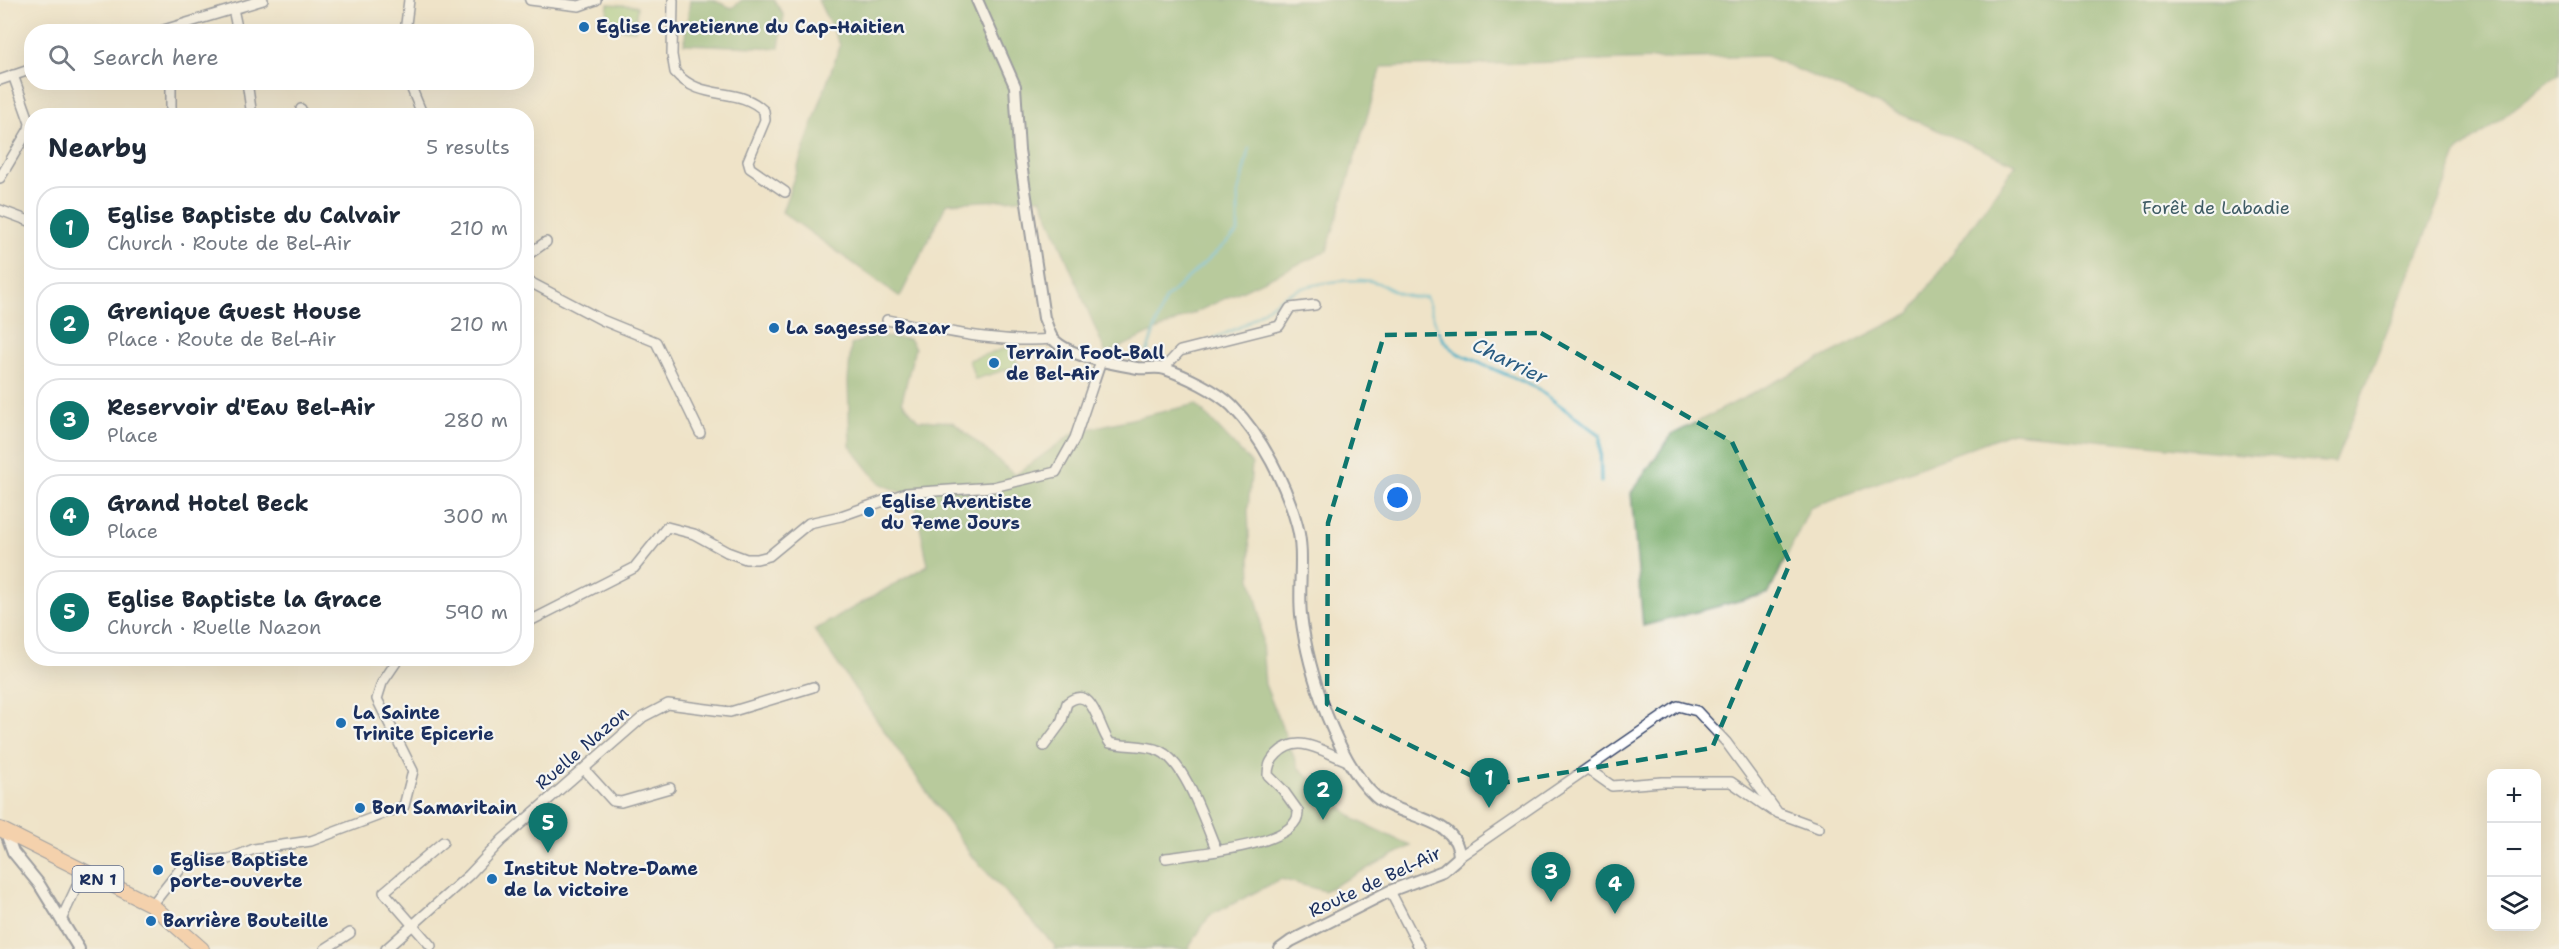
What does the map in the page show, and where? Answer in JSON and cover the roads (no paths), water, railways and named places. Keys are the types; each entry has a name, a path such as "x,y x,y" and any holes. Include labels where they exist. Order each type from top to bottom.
{"main road":[{"name":"RN 1","path":"2,834 152,905 202,949"}],"street":[{"path":"186,24 263,0"},
{"path":"406,24 409,0"},
{"path":"530,0 579,6 596,0"},
{"path":"673,0 672,55 675,72 702,92 742,97 764,111 765,120 748,161 750,168 785,192"},
{"path":"887,320 961,336 1017,340 1053,339 1044,318 1021,161 1015,86 976,0"},
{"path":"233,9 236,24"},
{"path":"0,80 24,72"},
{"path":"13,75 25,108"},
{"path":"171,90 171,108"},
{"path":"248,90 251,108"},
{"path":"412,90 420,108"},
{"path":"0,178 24,139"},
{"path":"0,210 24,219"},
{"path":"534,250 546,242"},
{"path":"534,284 602,320 656,342 700,433"},
{"path":"1164,368 1180,351 1280,326 1290,308 1315,305"},
{"name":"Route de Bel-Air","path":"1053,339 1083,356 1101,361 1141,368 1164,368 1230,405 1254,435 1280,478 1298,527 1301,615 1312,671 1327,714 1348,760 1377,798 1436,824 1453,836 1459,847 1459,857 1443,871 1390,891 1290,941 1280,949"},
{"path":"534,619 634,568 668,528 694,534 727,552 746,559 757,559 769,556 808,523 841,516 906,493 993,487 1056,472 1075,438 1101,361"},
{"path":"152,905 185,863 229,859 254,849 310,841 404,806 413,771 376,699 393,666"},
{"name":"Ruelle Nazon","path":"386,949 413,927 502,840 643,717 668,704 730,712 813,687"},
{"path":"1044,746 1061,723 1067,704 1079,697 1087,699 1093,706 1102,735 1110,743 1157,750 1171,760 1188,783 1216,851"},
{"path":"1459,857 1678,706 1683,705 1697,711 1726,742 1778,813"},
{"path":"1167,858 1216,851 1276,837 1296,822 1298,811 1283,790 1268,776 1271,760 1286,745 1295,742 1348,760"},
{"path":"584,769 614,801 621,802 670,788"},
{"path":"1588,769 1612,786 1662,782 1731,782 1778,813 1819,828"},
{"path":"2,834 13,852 39,884 79,949"},
{"path":"431,946 384,892 443,842"},
{"path":"61,920 84,871"},
{"path":"1390,891 1420,949"},
{"path":"325,949 350,933"}],"waterway":[{"path":"1146,355 1165,299 1238,232 1238,194 1249,149"},
{"name":"Charrier","path":"1215,338 1236,329 1288,294 1330,282 1368,281 1405,295 1426,297 1438,330 1445,342 1457,353 1535,387 1600,435 1601,482"}],"place":[{"name":"Eglise Chretienne du Cap-Haitien","path":"584,27"},
{"name":"La sagesse Bazar","path":"774,328"},
{"name":"Terrain Foot-Ball de Bel-Air","path":"994,363"},
{"name":"Eglise Aventiste du 7eme Jours","path":"869,512"},
{"name":"La Sainte Trinite Epicerie","path":"341,723"},
{"name":"Bon Samaritain","path":"360,808"},
{"name":"Eglise Baptiste du Calvair","path":"1489,808"},
{"name":"Grenique Guest House","path":"1323,820"},
{"name":"Eglise Baptiste la Grace","path":"548,853"},
{"name":"Eglise Baptiste porte-ouverte","path":"158,870"},
{"name":"Institut Notre-Dame de la victoire","path":"492,879"},
{"name":"Reservoir d'Eau Bel-Air","path":"1551,902"},
{"name":"Grand Hotel Beck","path":"1615,914"},
{"name":"Barrière Bouteille","path":"151,921"}],"park label":[{"name":"Forêt de Labadie","path":"2216,208"}]}
